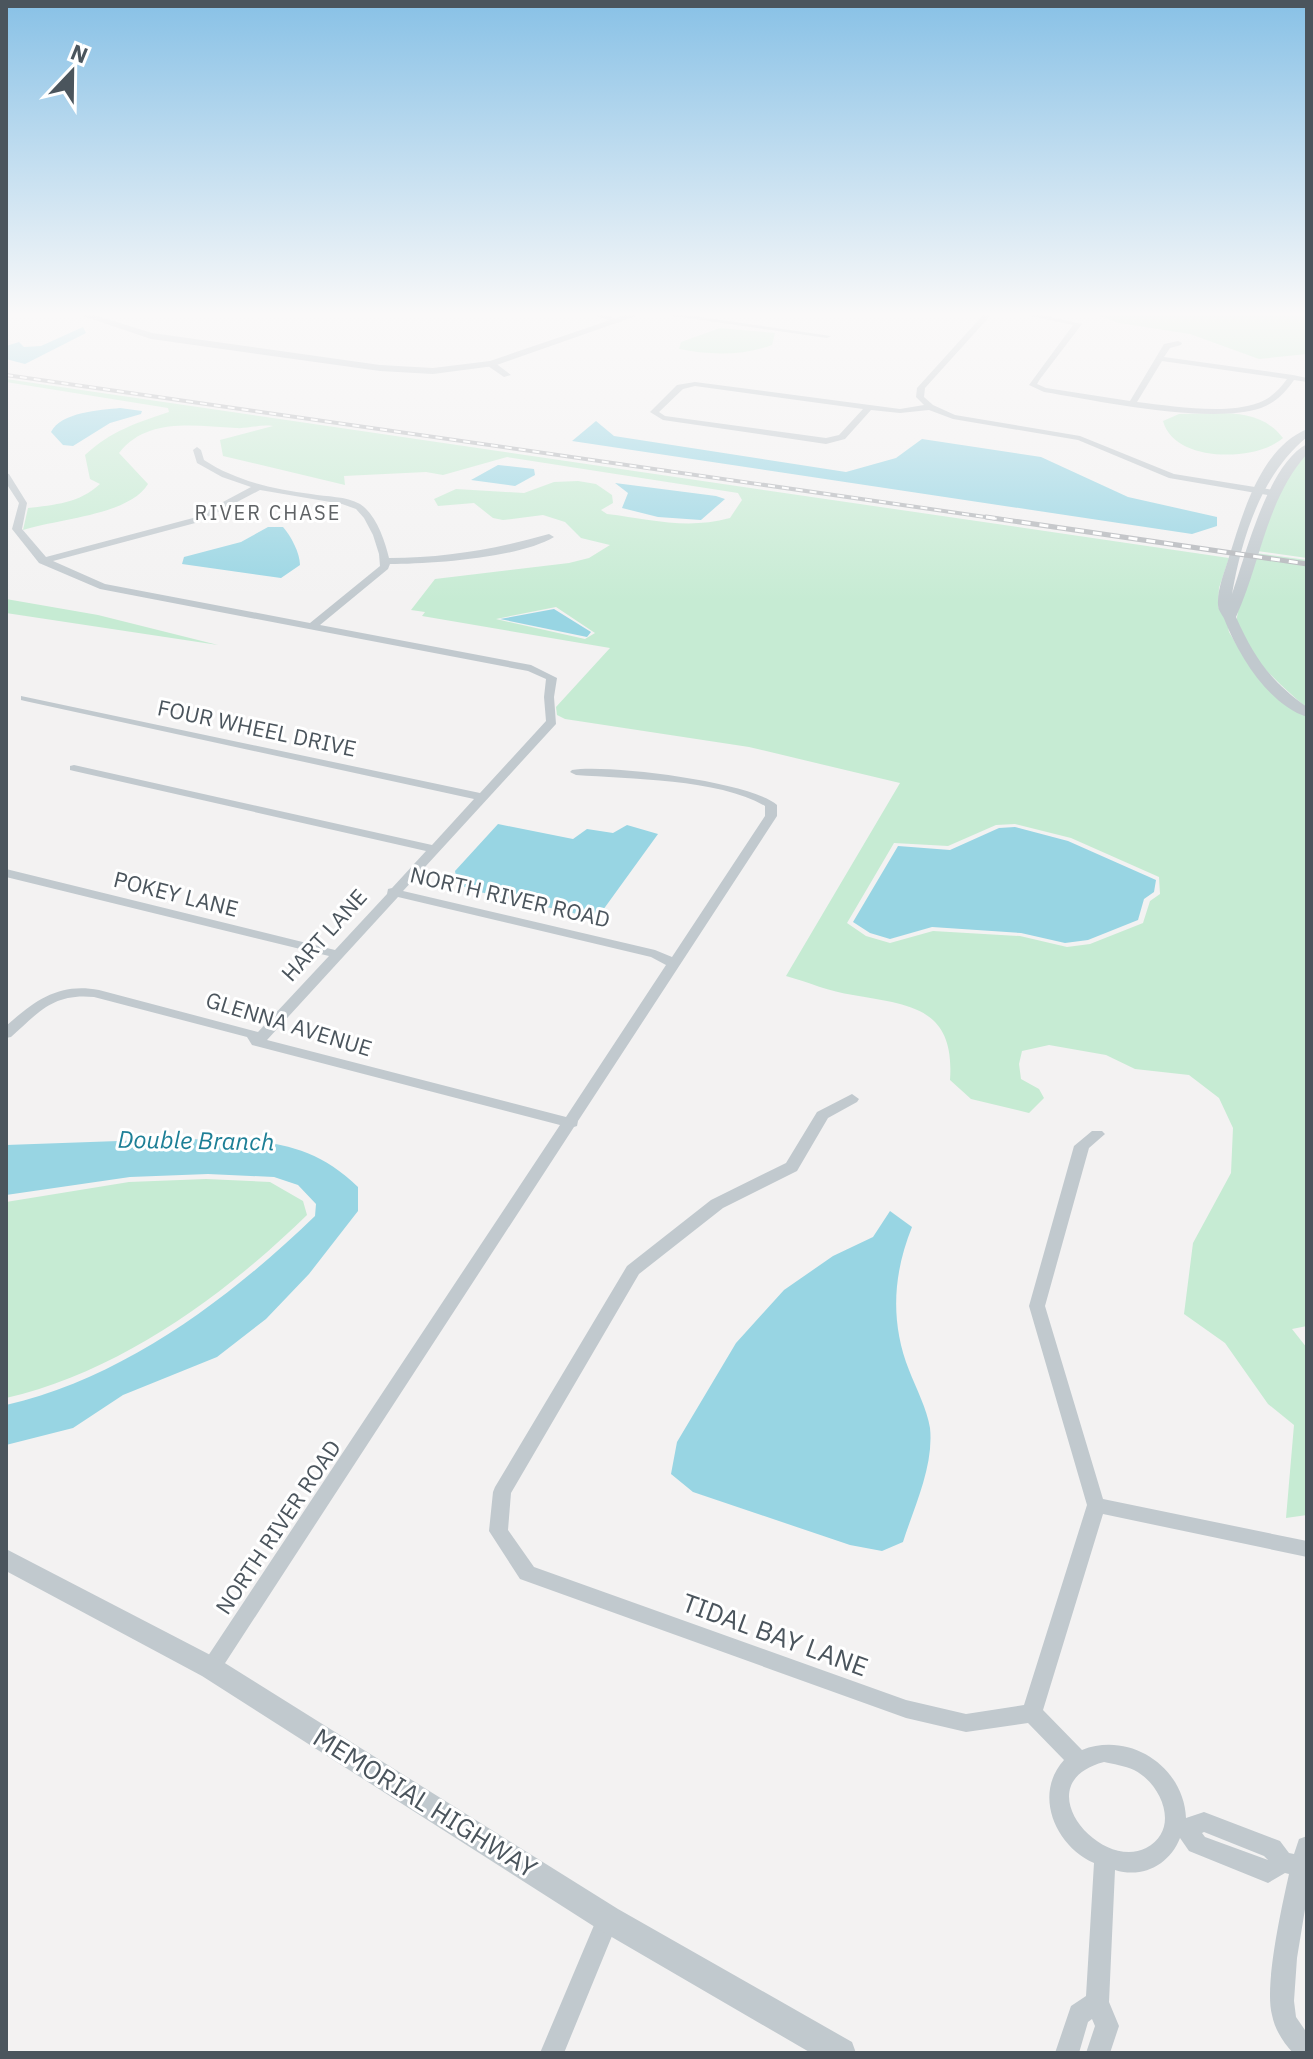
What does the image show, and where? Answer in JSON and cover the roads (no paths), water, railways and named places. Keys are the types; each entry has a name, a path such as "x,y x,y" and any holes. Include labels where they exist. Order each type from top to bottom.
{"street":[{"path":"655,411 663,418 826,441 842,437 865,411"},
{"path":"941,411 963,419 1080,438 1172,476 1273,493"},
{"path":"1307,432 1281,454 1255,490 1225,589 1224,608 1231,615 1242,646 1263,675 1307,713"},
{"path":"1231,615 1236,608 1243,574 1273,493 1286,471 1307,447"},
{"path":"197,450 200,461 207,466 258,487 355,505 372,500"},
{"name":"NORTH RIVER ROAD","path":"6,476 23,503 17,529 28,549 42,561 103,587 531,668 552,678 549,697 552,722 392,892 655,954 674,964 211,1668"},
{"path":"42,561 196,520 258,487"},
{"path":"355,505 365,513 387,561"},
{"path":"387,561 455,555 549,537"},
{"path":"312,627 378,576 387,561"},
{"name":"FOUR WHEEL DRIVE","path":"25,698 481,797"},
{"path":"74,768 432,849"},
{"path":"576,772 672,779 758,797 771,805 771,816 674,964"},
{"name":"POKEY LANE","path":"6,873 337,954"},
{"name":"HART LANE","path":"257,1042 392,892"},
{"name":"GLENNA AVENUE","path":"6,1034 50,996 72,991 94,993 252,1034 257,1042 572,1123"},
{"name":"TIDAL BAY LANE","path":"852,1099 822,1115 792,1167 717,1204 633,1270 502,1492 498,1531 527,1573 906,1709 966,1723 1032,1713"},
{"path":"1079,1761 1032,1713 1096,1505 1037,1306 1082,1146 1097,1134"},
{"path":"1096,1505 1307,1549"},
{"name":"MEMORIAL HIGHWAY","path":"6,1559 211,1668 608,1919 841,2053"},
{"path":"1182,1827 1160,1854 1144,1861 1105,1858 1071,1833 1061,1815 1058,1796 1061,1779 1079,1761 1104,1752 1123,1754 1142,1762 1170,1790 1182,1827 1197,1844 1268,1872 1297,1858"},
{"path":"1098,2053 1107,2026 1097,2002 1105,1858"},
{"path":"1297,1858 1282,2010 1292,2035 1307,2050"},
{"path":"552,2053 608,1919"},
{"path":"1067,2053 1079,2014 1097,2002"}],"water":[{"path":"92,411 142,411 110,423 73,446 63,445 51,432 56,425 72,416"},
{"path":"596,421 614,436 846,472 896,458 922,439 1041,457 1128,497 1217,517 1217,526 1192,534 572,441"},
{"path":"498,465 534,469 535,475 515,486 471,480"},
{"path":"615,483 725,499 701,520 658,517 622,508 628,493"},
{"path":"268,527 283,527 298,555 300,565 281,578 182,564 184,557 241,542"},
{"path":"554,609 591,632 587,637 500,619"},
{"path":"498,824 573,839 587,829 613,833 627,825 658,834 603,910 586,916 471,890 457,883 455,871"},
{"path":"1015,827 1068,841 1156,880 1154,892 1144,899 1138,920 1088,940 1065,943 1021,933 932,927 890,939 870,933 853,922 898,846 950,850 999,828"},
{"name":"Double Branch","path":"175,1139 250,1141 295,1149 317,1157 358,1187 358,1211 309,1274 266,1319 217,1357 123,1395 73,1428 6,1445 6,1405 92,1376 173,1331 247,1276 315,1216 316,1204 298,1185 274,1177 208,1174 130,1177 6,1195 6,1145"},
{"path":"890,1211 912,1227 901,1262 897,1316 903,1352 930,1428 926,1472 903,1542 882,1551 850,1545 693,1492 671,1474 677,1442 736,1343 784,1290 833,1256 873,1237"}],"railway":[{"path":"255,411 999,519"},
{"path":"986,517 1307,564"}],"district":[{"name":"RIVER CHASE","path":"268,513"}]}
